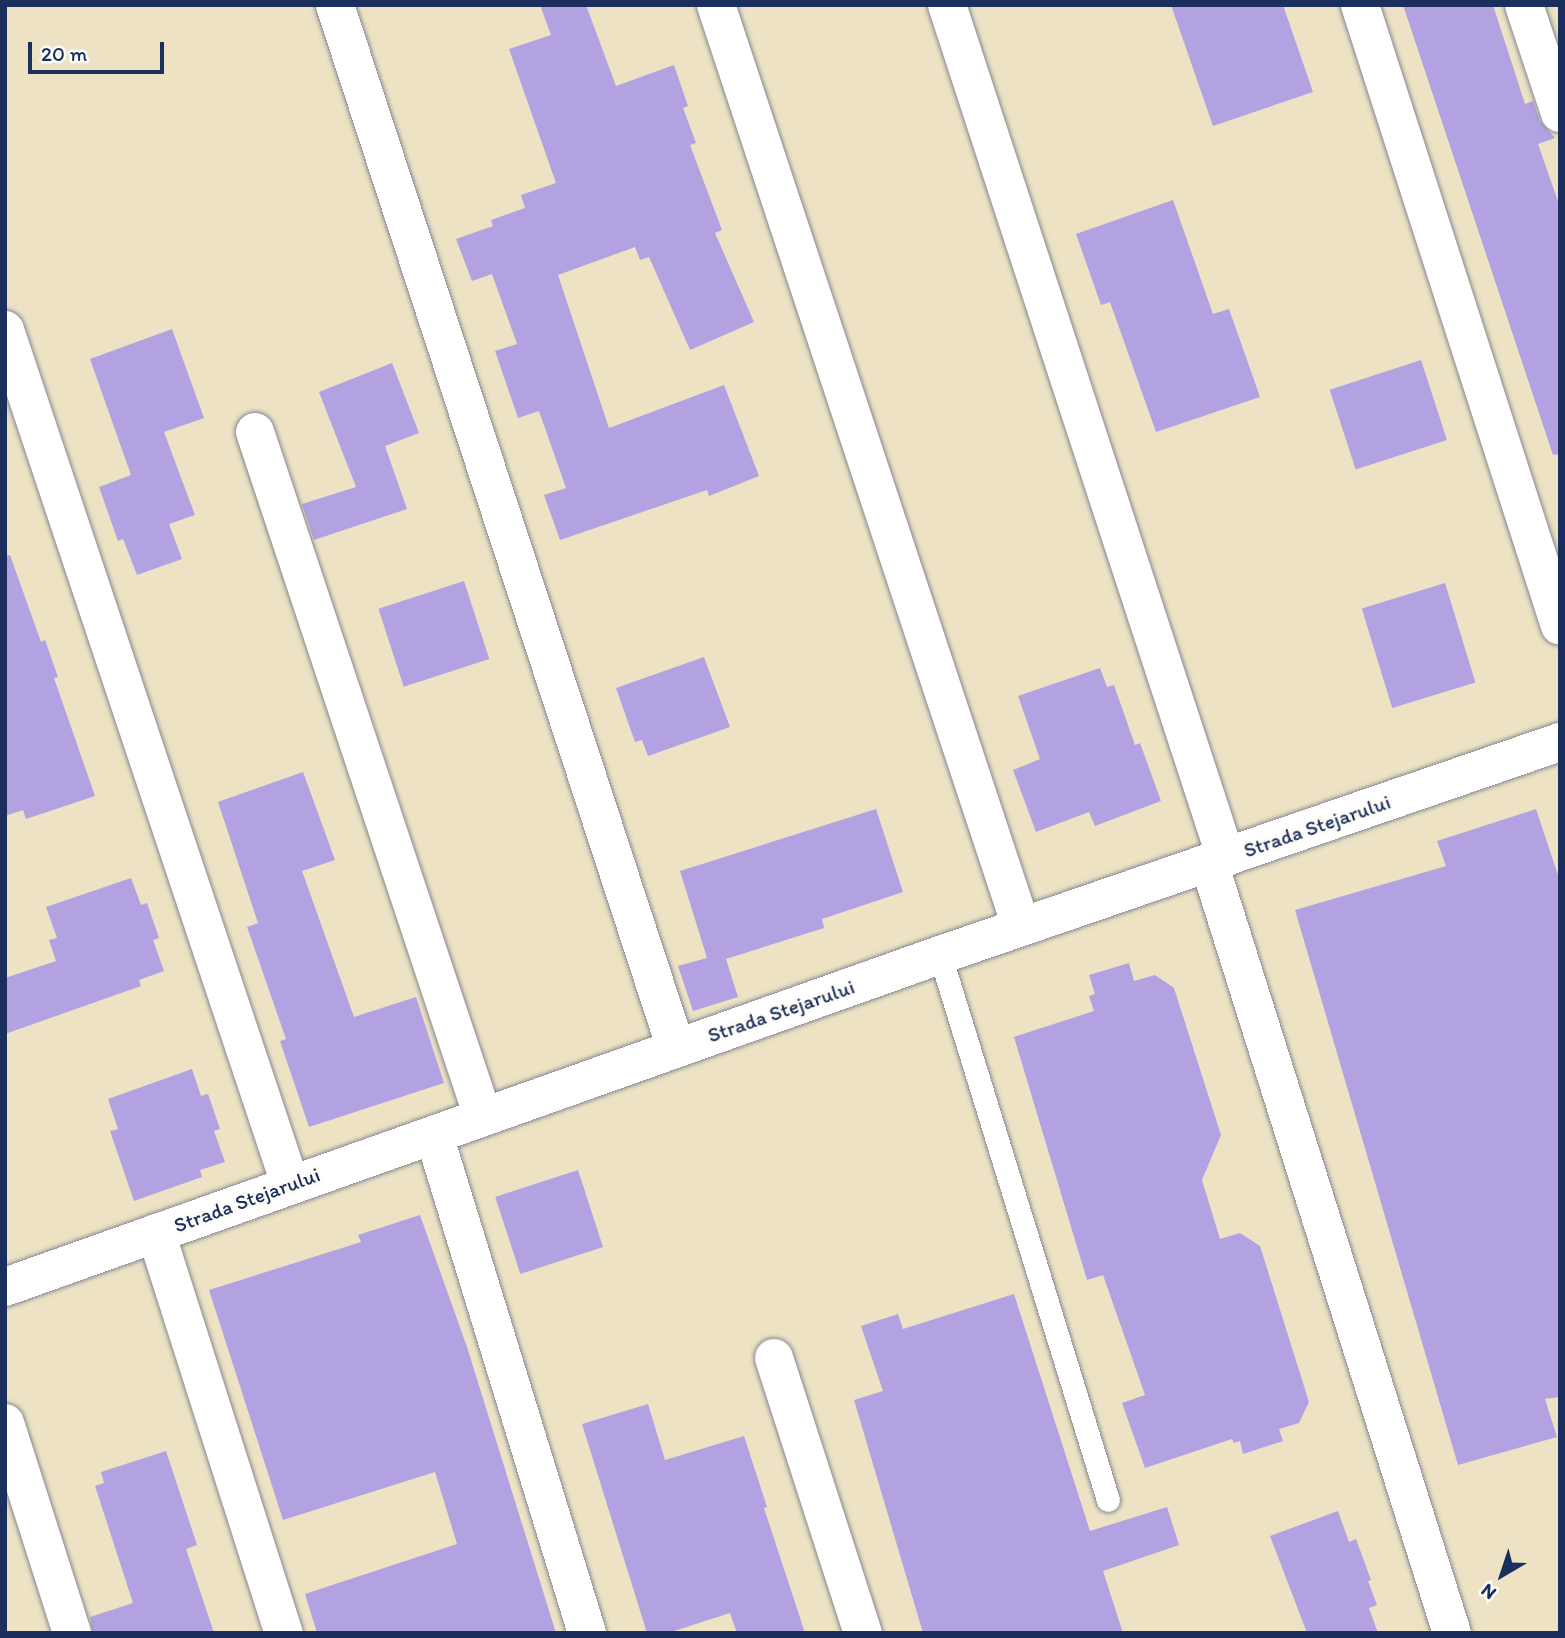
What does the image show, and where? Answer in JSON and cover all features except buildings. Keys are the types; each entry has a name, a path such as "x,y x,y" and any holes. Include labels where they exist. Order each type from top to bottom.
{"street":[{"path":"335,5 676,1048"},
{"path":"716,5 1021,926"},
{"path":"947,5 1217,861 1452,1633"},
{"path":"1360,5 1560,626"},
{"path":"1524,5 1560,113"},
{"path":"5,330 290,1184"},
{"path":"255,432 483,1117"},
{"name":"Strada Stejarului","path":"5,1287 1021,926 1560,742"},
{"path":"435,1135 587,1633"},
{"path":"156,1233 284,1633"},
{"path":"774,1358 863,1633"},
{"path":"5,1423 72,1633"}],"lane":[{"path":"940,955 1108,1500"}]}
